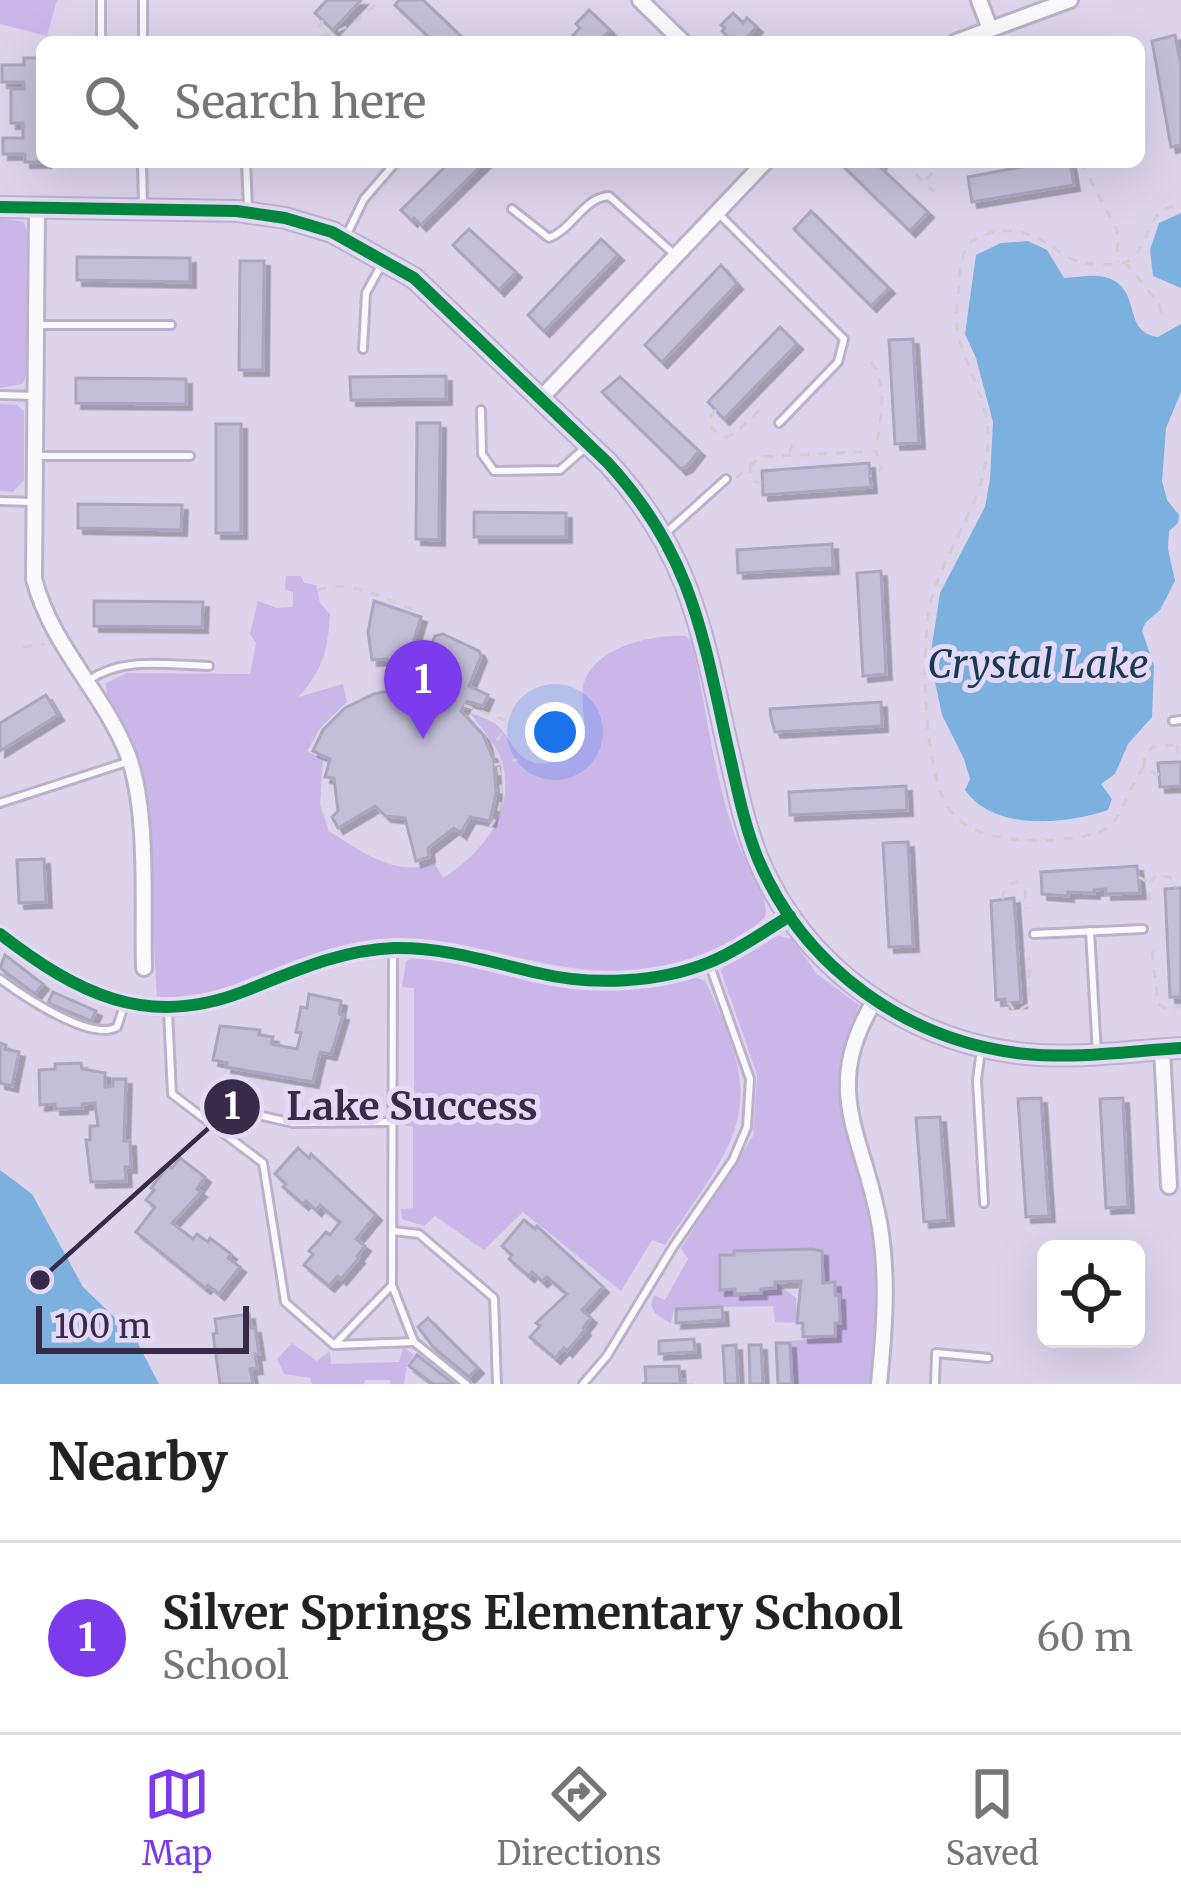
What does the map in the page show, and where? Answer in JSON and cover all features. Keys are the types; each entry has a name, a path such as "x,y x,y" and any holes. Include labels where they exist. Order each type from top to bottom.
{"street":[{"path":"640,0 677,36"},
{"path":"980,0 982,35 1070,0"},
{"path":"541,398 759,168"},
{"path":"0,207 248,212 312,225 385,258 436,297 589,445 634,492 664,534 698,616 749,833 790,916 827,961 875,1000 927,1029 982,1047 1030,1054 1172,1048 1169,1186"},
{"path":"37,207 34,579 41,605 130,761 138,802 144,968"},
{"path":"0,934 65,981 125,1004 168,1007 211,1002 340,955 394,948 457,953 541,974 598,981 638,979 709,963 790,916"},
{"path":"875,1000 849,1056 845,1088 882,1240 885,1300 879,1384"}],"lane":[{"path":"101,0 101,36"},
{"path":"143,0 143,36"},
{"path":"142,168 143,209"},
{"path":"246,168 248,212"},
{"path":"345,238 364,199 391,168"},
{"path":"512,208 549,238 596,198 609,196 675,256"},
{"path":"717,213 844,339 838,362 779,423"},
{"path":"363,349 366,293 385,258"},
{"path":"35,325 171,325"},
{"path":"0,395 34,396"},
{"path":"481,410 482,454 494,471 560,470 589,445"},
{"path":"34,456 190,456"},
{"path":"664,534 683,522 726,479"},
{"path":"0,501 33,502"},
{"path":"86,682 103,670 127,664 209,666"},
{"path":"0,803 130,761"},
{"path":"1034,934 1143,928"},
{"path":"1090,931 1097,1054"},
{"path":"394,948 392,1286 415,1342 466,1384"},
{"path":"583,1384 607,1356 733,1160 747,1127 750,1079 709,963"},
{"path":"0,979 26,998 98,1032 117,1028 125,1004"},
{"path":"168,1007 172,1094 263,1163 285,1302 334,1345 415,1342"},
{"path":"982,1047 977,1080 984,1204"},
{"path":"212,1125 232,1109 293,1124 392,1121"},
{"path":"393,1231 419,1234 494,1298 497,1384"},
{"path":"334,1345 392,1286"},
{"path":"935,1384 936,1353 988,1358"}],"path":[{"path":"323,20 320,30 326,36 355,25 380,0"},
{"path":"910,168 934,192"},
{"path":"925,181 938,168"},
{"path":"1084,168 1117,230 1122,263 1159,304 1162,320"},
{"path":"1178,762 1175,745 1150,749 1122,813 1098,832 1028,841 968,825 952,812 940,788 924,668 934,592 972,511 988,436 974,375 958,336 966,250 982,236 1017,232 1043,239 1082,262 1122,263 1133,257 1158,214 1170,206 1181,206"},
{"path":"870,476 879,474 883,466 876,451 879,370 871,362"},
{"path":"716,410 710,424 722,438 734,434 764,406"},
{"path":"789,455 797,437"},
{"path":"736,478 760,457 876,451"},
{"path":"751,462 751,478 763,483"},
{"path":"318,590 335,585 412,608"},
{"path":"23,646 51,643"},
{"path":"464,705 506,723 494,745 501,796 490,827"},
{"path":"497,765 528,757"},
{"path":"1144,767 1159,775"},
{"path":"1149,883 1164,874 1176,888"},
{"path":"1139,877 1149,883"},
{"path":"1002,899 1006,886 1017,882 1025,892 1026,909"},
{"path":"1149,883 1150,901"},
{"path":"1152,951 1158,1004 1166,1010 1181,1006"},
{"path":"1008,1003 1016,1012 1029,1004 1029,957"}],"shaded area":[{"path":"0,0 57,0 47,36 0,24"},
{"path":"0,218 24,222 27,233 26,374 23,384 0,388"},
{"path":"0,404 17,405 24,411 24,480 13,492 0,491"},
{"path":"286,576 301,576 304,583 316,585 320,603 330,614 323,659 298,697 343,684 347,702 321,727 307,751 323,759 320,805 329,831 393,865 435,864 443,878 483,843 505,795 501,759 469,712 498,726 527,759 537,763 561,760 580,746 583,687 598,662 641,641 686,636 692,642 729,817 760,890 765,917 722,945 655,968 583,969 443,943 379,941 330,952 212,994 157,999 145,794 132,743 107,700 106,683 127,673 250,674 256,643 250,634 258,601 277,608 293,607 293,592 285,590"},
{"path":"776,935 792,939 817,974 859,1005 838,1088 872,1232 877,1299 871,1384 793,1384 791,1341 835,1336 835,1323 840,1322 835,1283 823,1283 822,1251 735,1251 720,1256 721,1289 760,1293 775,1282 796,1298 797,1323 775,1322 773,1306 674,1308 671,1324 651,1305 654,1295 665,1300 688,1259 681,1248 753,1136 757,1075 721,971 726,962"},
{"path":"416,957 587,987 686,977 705,981 737,1062 737,1121 712,1176 665,1245 652,1240 621,1291 523,1212 484,1250 435,1216 424,1226 402,1219 401,1209 413,1208 413,1127 400,1124 401,1109 414,1106 414,988 402,987 406,961"},
{"path":"292,1343 317,1361 330,1351 331,1364 399,1362 403,1347 414,1355 404,1384 365,1380 364,1384 312,1384 310,1378 284,1374 277,1359"}],"water":[{"path":"1181,213 1181,288 1153,276 1150,250 1159,223"},
{"name":"Crystal Lake","path":"1028,241 1047,250 1064,278 1101,276 1122,287 1136,321 1147,334 1158,337 1181,324 1181,392 1166,428 1162,481 1167,500 1179,515 1169,531 1175,581 1142,631 1154,666 1152,717 1128,744 1115,774 1101,784 1112,799 1108,810 1052,821 994,813 965,790 970,779 942,715 930,658 940,593 985,507 990,479 993,422 965,334 976,255 1001,243"},
{"path":"0,1170 32,1194 83,1287 134,1336 159,1384 0,1384"}],"building":[{"path":"327,0 361,0 333,30 315,13"},
{"path":"399,0 423,0 461,36 428,36 395,5"},
{"path":"589,10 610,30 604,36 574,36 580,28 576,24"},
{"path":"733,13 757,27 748,36 727,36 721,25"},
{"path":"1175,35 1181,66 1181,145 1171,147 1152,41"},
{"path":"24,58 36,58 36,162 25,162 25,154 3,154 3,138 23,138 23,123 11,123 11,89 24,89 24,82 2,82 2,65 24,65"},
{"path":"444,168 479,168 421,225 401,210"},
{"path":"845,168 881,168 928,212 910,231"},
{"path":"1016,168 1071,168 1074,185 972,202 968,177"},
{"path":"811,211 889,288 871,306 794,229"},
{"path":"469,229 516,272 499,290 453,245"},
{"path":"601,239 618,255 544,331 528,315"},
{"path":"77,257 190,258 190,282 77,280"},
{"path":"240,261 264,261 263,370 239,370"},
{"path":"721,265 737,284 662,362 645,345"},
{"path":"780,327 797,344 724,419 708,402"},
{"path":"913,339 919,443 895,444 889,340"},
{"path":"446,376 446,399 351,400 350,377"},
{"path":"620,377 699,451 687,466 681,469 602,392"},
{"path":"76,378 186,379 186,404 76,403"},
{"path":"417,423 440,423 439,540 416,539"},
{"path":"216,424 241,424 241,533 216,533"},
{"path":"869,463 871,487 763,495 762,471"},
{"path":"78,504 182,505 181,530 78,528"},
{"path":"474,512 566,513 566,537 474,537"},
{"path":"832,544 833,568 738,573 737,550"},
{"path":"881,571 886,674 863,676 857,573"},
{"path":"94,601 203,602 202,627 94,626"},
{"path":"374,601 421,617 411,650 426,657 435,636 443,634 479,651 469,686 488,695 483,706 467,701 461,711 483,735 494,761 496,793 490,821 470,817 461,833 454,828 428,848 429,857 416,861 405,818 386,816 375,806 338,828 332,817 338,811 334,778 325,777 330,759 313,751 323,730 345,708 395,690 399,683 387,659 372,660 368,632"},
{"path":"46,695 58,715 0,751 0,723"},
{"path":"881,702 882,726 775,732 770,709"},
{"path":"1181,762 1181,786 1160,787 1158,763"},
{"path":"906,786 907,810 790,815 789,792"},
{"path":"908,842 913,946 889,947 883,843"},
{"path":"44,859 46,902 19,903 17,860"},
{"path":"1137,866 1140,893 1106,894 1106,889 1068,892 1068,896 1042,894 1041,872"},
{"path":"1181,888 1181,997 1170,997 1165,889"},
{"path":"1014,898 1021,1002 1005,1003 1005,999 996,1000 991,901"},
{"path":"5,955 43,984 35,994 0,968"},
{"path":"53,992 96,1011 91,1021 48,1003"},
{"path":"309,994 341,1001 339,1014 343,1015 331,1054 320,1052 313,1082 226,1067 227,1063 213,1060 220,1026 260,1030 259,1035 273,1037 271,1044 297,1049 301,1007 307,1008"},
{"path":"0,1043 19,1052 12,1086 0,1083"},
{"path":"81,1063 82,1069 105,1073 105,1087 113,1086 113,1079 126,1079 124,1141 130,1141 131,1167 125,1167 126,1181 91,1182 86,1140 90,1140 90,1126 98,1126 95,1103 55,1109 55,1104 40,1105 39,1070"},
{"path":"1041,1098 1049,1216 1026,1217 1018,1099"},
{"path":"1123,1098 1128,1207 1106,1208 1100,1099"},
{"path":"940,1117 948,1220 924,1222 916,1118"},
{"path":"298,1148 309,1158 311,1154 376,1215 356,1239 365,1246 359,1258 329,1286 304,1265 313,1254 309,1251 340,1222 320,1205 316,1210 306,1201 303,1204 275,1174"},
{"path":"180,1158 205,1177 197,1189 201,1192 172,1223 193,1239 197,1234 208,1242 210,1238 240,1267 219,1294 136,1232 155,1207 146,1200 151,1188"},
{"path":"524,1220 537,1226 603,1287 582,1310 591,1318 585,1330 555,1358 530,1337 540,1326 536,1323 567,1294 547,1277 542,1281 532,1272 529,1276 502,1246"},
{"path":"822,1251 823,1283 835,1282 835,1295 839,1295 840,1323 835,1323 835,1336 803,1337 803,1323 797,1323 801,1281 775,1282 775,1288 761,1289 761,1293 720,1290 720,1255"},
{"path":"722,1307 723,1320 676,1323 676,1309"},
{"path":"249,1314 259,1354 255,1354 257,1368 250,1369 253,1384 220,1384 215,1319"},
{"path":"428,1318 478,1368 469,1377 433,1347 418,1327"},
{"path":"694,1339 695,1352 659,1354 659,1341"},
{"path":"776,1343 790,1343 792,1384 778,1384"},
{"path":"736,1345 738,1384 725,1384 723,1346"},
{"path":"749,1345 761,1345 763,1384 750,1384"},
{"path":"417,1355 454,1384 433,1384 409,1366"},
{"path":"679,1366 680,1381 685,1384 642,1384 645,1367"}],"cycle path":[{"path":"0,207 237,211 285,218 332,232 414,278 608,463 658,528 700,628 758,859 803,934 832,965 901,1016 982,1047 1065,1056 1181,1048"},
{"path":"0,934 85,988 144,1006 176,1007 245,991 336,957 394,948 449,953 580,980 647,978 720,957 790,916"}],"place":[{"name":"Silver Springs Elementary School","path":"423,739"},
{"name":"Lake Success","path":"40,1280"}]}
